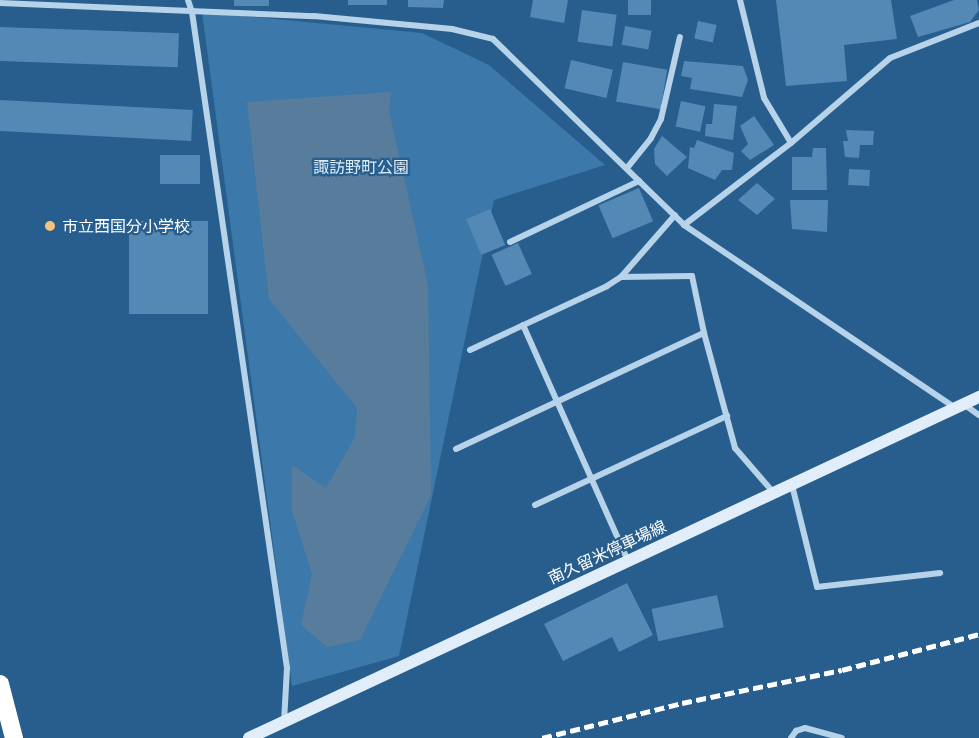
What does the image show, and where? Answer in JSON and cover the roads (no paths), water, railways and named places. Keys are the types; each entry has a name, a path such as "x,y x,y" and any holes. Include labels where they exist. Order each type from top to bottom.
{"highway":[{"path":"0,684 15,738"}],"main road":[{"name":"南久留米停車場線","path":"249,738 979,397"}],"street":[{"path":"188,0 192,12 287,668 284,722"},
{"path":"740,0 764,98 790,143"},
{"path":"0,3 387,22 452,29 493,39 684,225 959,406 979,415"},
{"path":"684,225 790,143 890,58 979,23"},
{"path":"627,168 651,138 661,119 680,37"},
{"path":"510,242 639,181"},
{"path":"470,350 607,286 621,277 675,215"},
{"path":"621,277 692,276 704,333 735,448 774,493"},
{"path":"523,325 628,561"},
{"path":"456,449 704,333"},
{"path":"534,505 727,416"},
{"path":"792,484 817,587 940,573"},
{"path":"791,738 795,731 805,728 842,738"}],"railway":[{"path":"542,738 682,703 842,670 979,634"}],"place":[{"name":"市立西国分小学校","path":"50,226"}],"park label":[{"name":"諏訪野町公園","path":"361,167"}]}
